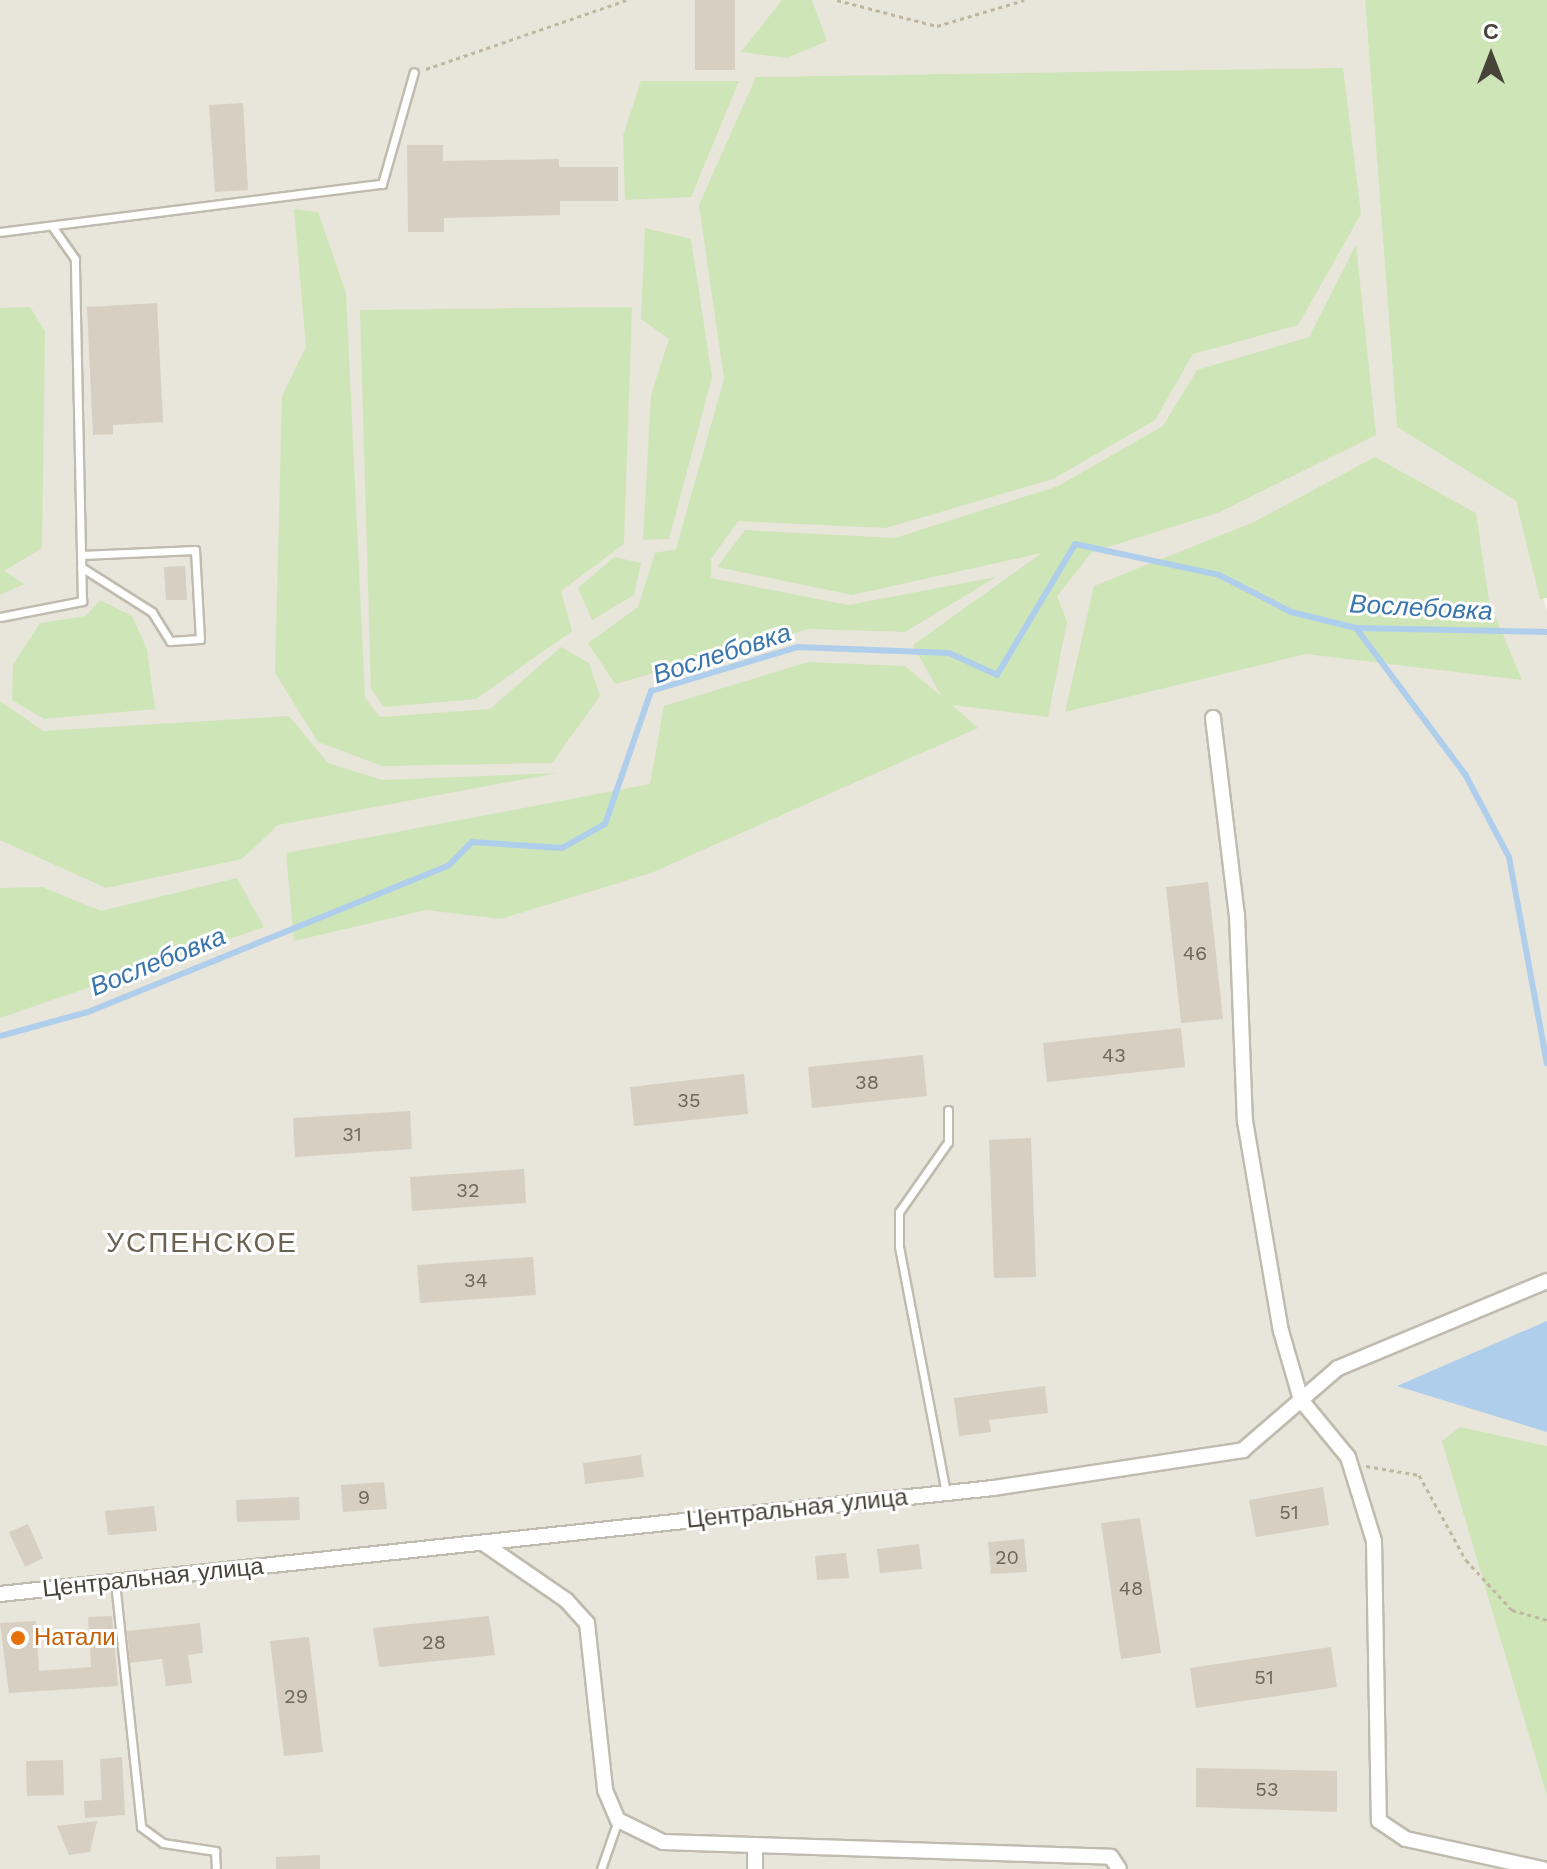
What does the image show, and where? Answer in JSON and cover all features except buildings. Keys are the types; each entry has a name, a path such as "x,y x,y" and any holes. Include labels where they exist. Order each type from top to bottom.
{"street":[{"path":"1213,718 1237,915 1245,1121 1281,1331 1301,1400 1348,1457 1374,1541 1379,1821 1406,1839 1543,1869"},
{"name":"Центральная улица","path":"0,1594 946,1493 1243,1450 1338,1368 1547,1281"},
{"path":"483,1543 566,1600 587,1623 605,1790 618,1820 663,1842 1111,1857 1119,1869"},
{"path":"755,1845 755,1869"}],"lane":[{"path":"0,232 382,184 414,72"},
{"path":"0,617 82,601 75,259 53,227"},
{"path":"81,555 195,550 200,639 170,641 152,612 81,567"},
{"path":"946,1493 899,1246 899,1212 948,1142 948,1110"},
{"path":"115,1582 141,1827 163,1843 215,1851 216,1869"},
{"path":"601,1869 618,1820"}],"path":[{"path":"414,72 626,0"},
{"path":"837,0 937,26 1024,0"},
{"path":"1348,1457 1419,1475 1466,1560 1512,1610 1547,1620"}],"shaded area":[{"name":"УСПЕНСКОЕ","path":"0,0 1365,0 1397,427 1516,501 1547,612 1547,1869 0,1869"}],"green space":[{"path":"782,0 812,0 827,41 787,58 741,52"},
{"path":"1365,0 1547,0 1547,598 1540,599 1516,501 1397,427"},
{"path":"1343,68 1361,214 1298,325 1193,354 1155,420 1053,479 886,528 738,521 711,559 711,578 848,605 996,577 905,632 809,629 615,684 588,643 638,607 655,553 676,549 724,379 699,205 756,77"},
{"path":"641,81 739,81 691,197 625,200 623,136"},
{"path":"294,209 318,212 346,293 365,698 380,717 490,709 561,647 589,663 600,696 552,763 382,766 318,742 275,673 282,396 306,347"},
{"path":"645,228 691,239 712,377 669,539 643,540 651,395 669,339 641,319"},
{"path":"1356,245 1376,435 1220,512 1092,552 1057,596 1067,622 1048,717 952,705 978,728 651,873 501,919 426,910 294,941 286,853 650,784 664,706 808,662 905,666 942,697 913,645 1042,553 852,595 717,567 745,530 895,538 1058,486 1163,426 1197,370 1309,337"},
{"path":"30,307 45,331 42,548 4,571 24,584 0,595 0,308"},
{"path":"632,307 624,544 561,591 572,631 476,699 384,707 371,689 360,310"},
{"path":"1375,457 1476,513 1489,601 1522,680 1306,654 1065,712 1094,586 1254,522"},
{"path":"614,557 641,563 634,595 592,620 578,588"},
{"path":"100,600 132,616 147,649 155,709 44,719 12,700 13,664 40,623 86,616"},
{"path":"0,701 43,731 289,716 328,763 382,780 557,773 278,825 242,859 106,888 0,840"},
{"path":"237,878 264,927 0,1018 0,888 42,887 101,911"},
{"path":"1460,1427 1547,1446 1547,1796 1442,1441"}],"water":[{"path":"1547,1321 1547,1432 1397,1386"}],"waterway":[{"name":"Вослебовка","path":"0,1036 88,1012 448,866 472,842 562,848 605,824 651,691 798,647 949,653 997,675 1075,544 1219,575 1291,612 1356,628 1547,632"},
{"path":"1356,628 1465,774 1509,857 1547,1064"}],"place":[{"name":"Натали","path":"18,1638"}],"district":[{"name":"УСПЕНСКОЕ","path":"202,1243"}]}
